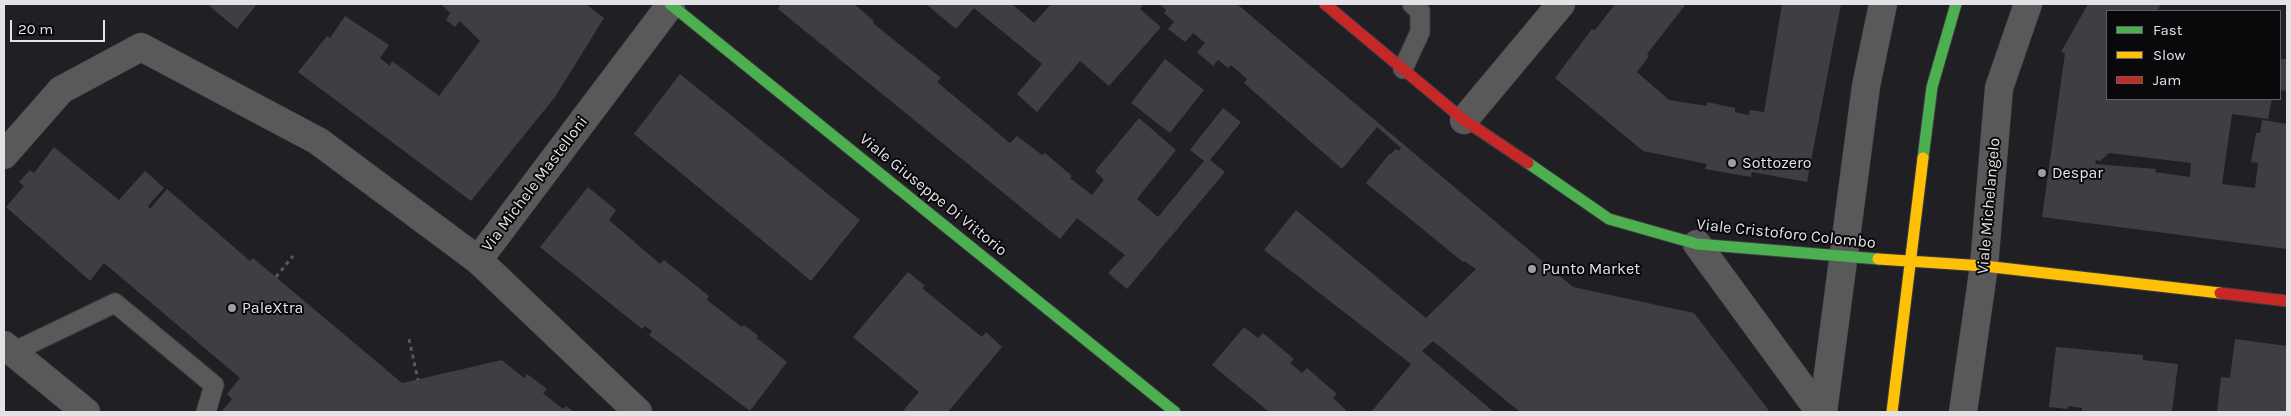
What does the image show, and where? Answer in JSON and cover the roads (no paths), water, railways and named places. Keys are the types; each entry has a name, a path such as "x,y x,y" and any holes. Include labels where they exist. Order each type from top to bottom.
{"street":[{"name":"Via Michele Mastelloni","path":"638,412 478,260 671,4"},
{"name":"Viale Giuseppe Di Vittorio","path":"671,4 1175,412"},
{"name":"Viale Cristoforo Colombo","path":"1325,4 1464,120 1609,220 1697,244 1844,257 1984,266 2287,301"},
{"path":"1464,120 1561,4"},
{"path":"1821,412 1844,257 1866,86 1882,4"},
{"path":"1892,412 1932,87 1956,4"},
{"name":"Viale Michelangelo","path":"1963,412 1984,266 2000,88 2028,4"},
{"path":"4,155 61,90 142,47 318,141 478,260"},
{"path":"1697,244 1821,412"},
{"path":"8,348 86,412"}],"lane":[{"path":"1403,69 1420,32 1420,11 1412,4"},
{"path":"8,348 115,302 214,385 206,412"}],"place":[{"name":"Sottozero","path":"1732,163"},
{"name":"Despar","path":"2042,173"},
{"name":"Punto Market","path":"1532,269"},
{"name":"PaleXtra","path":"232,308"}]}
